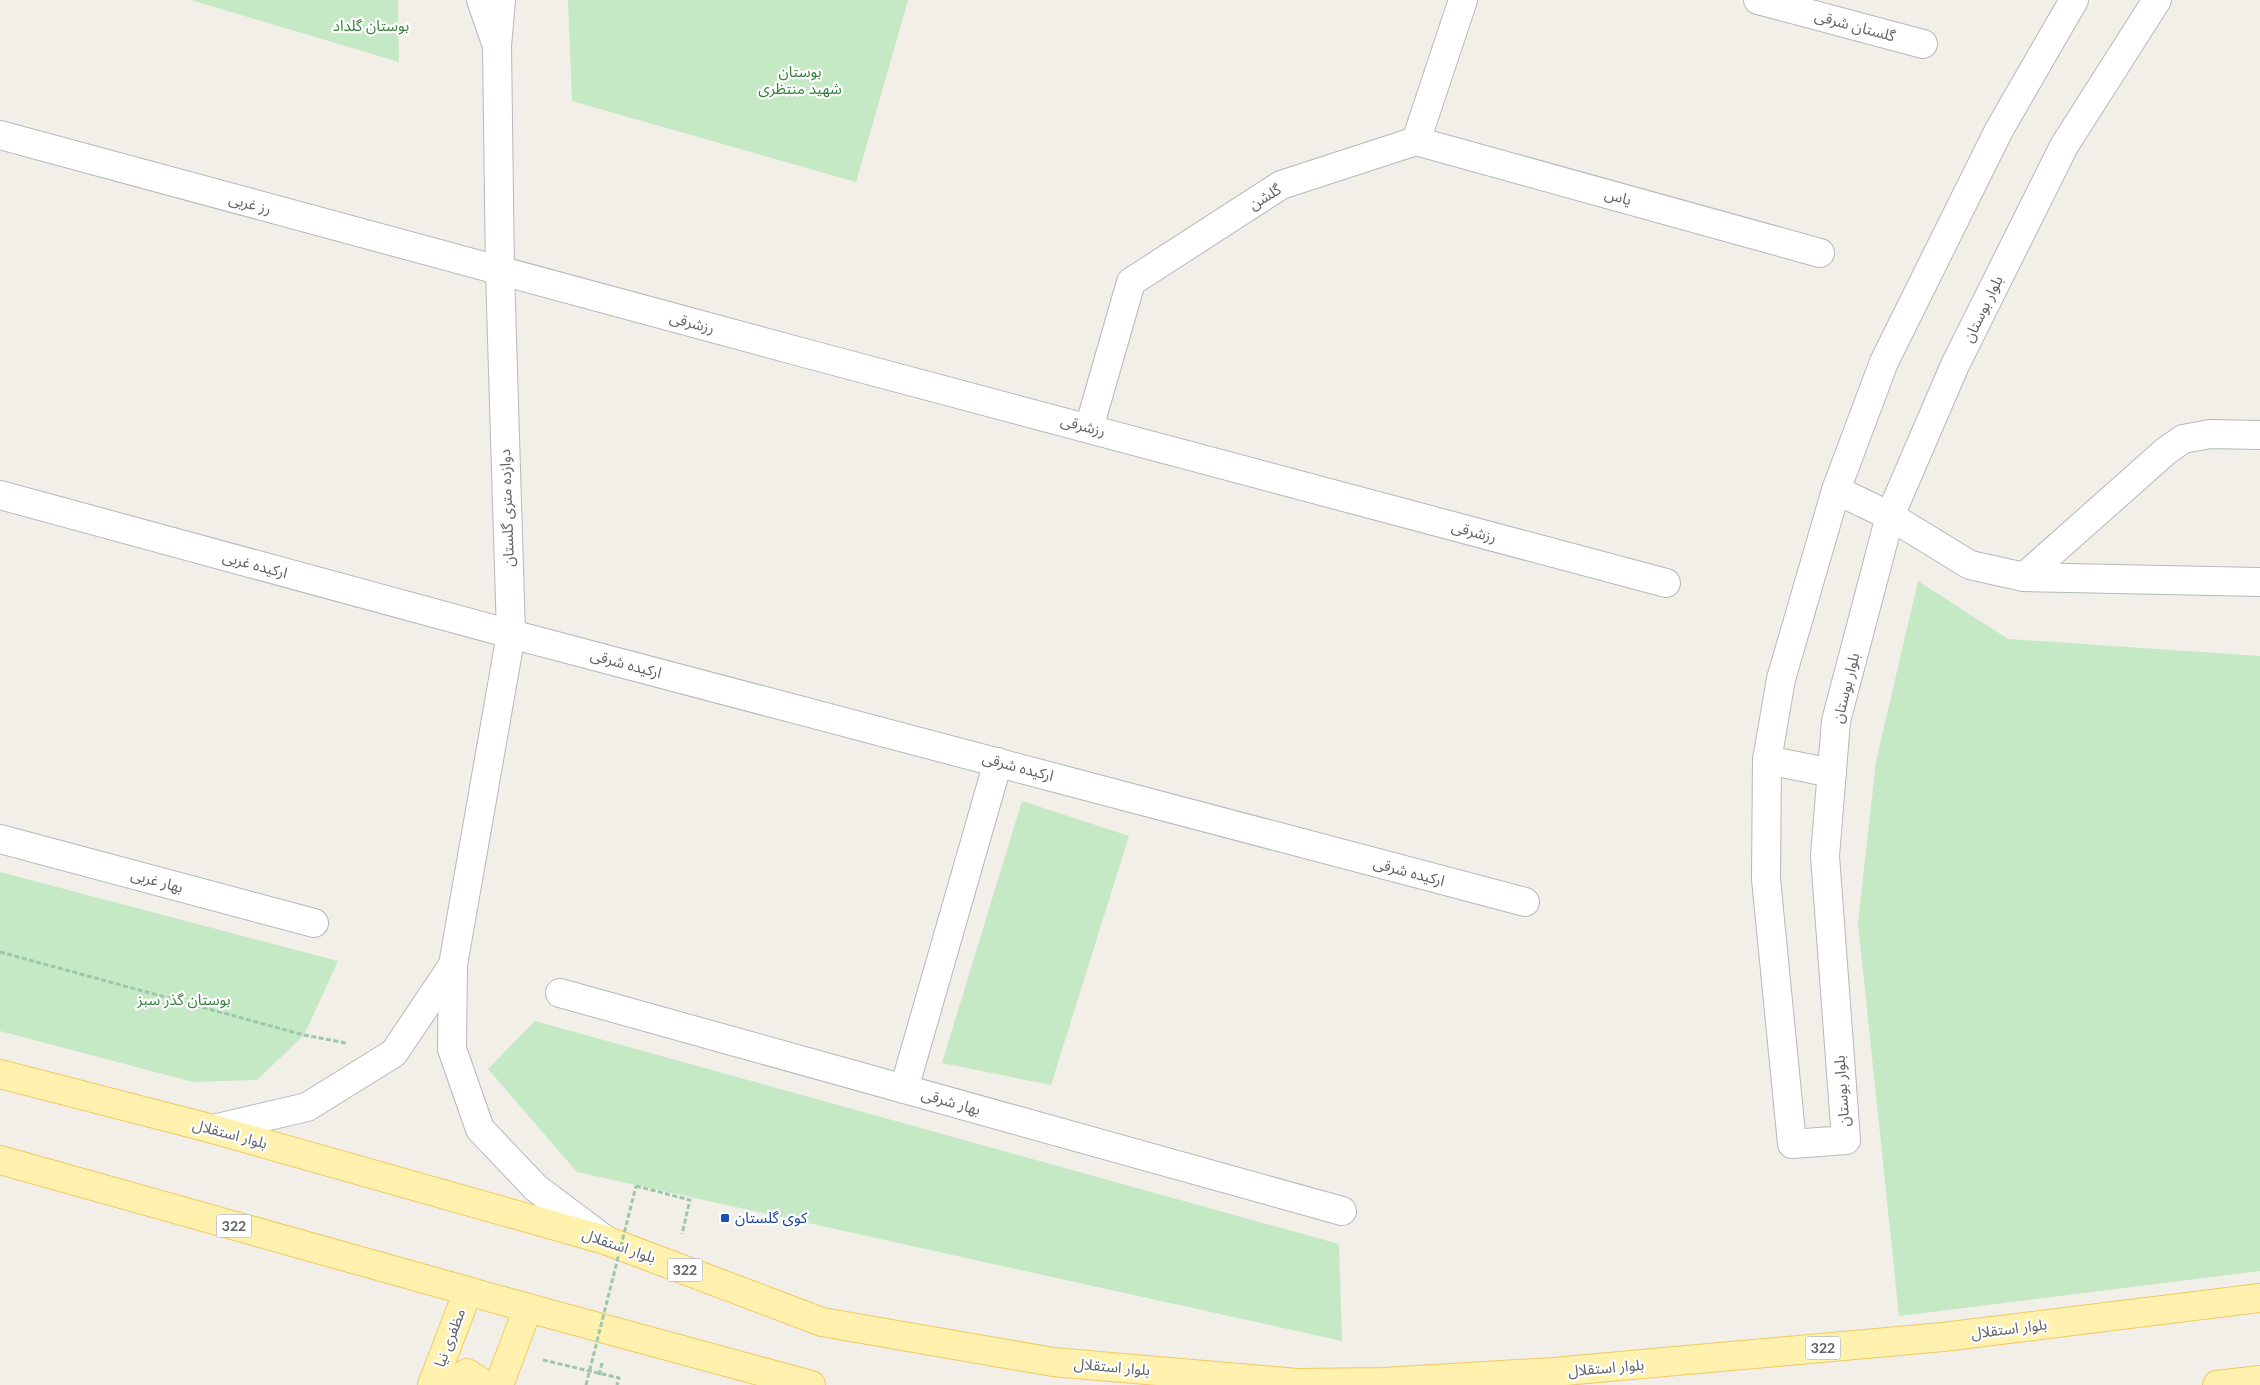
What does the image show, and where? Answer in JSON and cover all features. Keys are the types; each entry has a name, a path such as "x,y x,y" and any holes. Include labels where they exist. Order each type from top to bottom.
{"main road":[{"name":"بلوار استقلال","path":"0,1074 213,1129 605,1240 822,1322 1053,1362 1297,1384 1384,1383 1554,1372 1943,1337 2260,1298"},
{"name":"322","path":"0,1160 811,1385"},
{"name":"مظفری نیا","path":"432,1385 468,1291"},
{"path":"499,1385 528,1308"},
{"path":"449,1385 467,1374 486,1385"},
{"path":"2216,1385 2260,1380"}],"street":[{"path":"481,0 497,46"},
{"path":"497,46 501,0"},
{"path":"1416,141 1463,0"},
{"name":"گلستان شرقی","path":"1758,0 1923,44"},
{"name":"بلوار بوستان","path":"2074,0 1999,130 1884,362 1836,490 1781,679 1767,760 1766,879 1792,1144 1846,1140 1825,856 1836,721 1890,516 1955,365 2064,146 2157,0"},
{"name":"دوازده متری گلستان","path":"453,965 511,634 500,272 497,46"},
{"name":"رز غربی","path":"0,135 500,272"},
{"name":"یاس","path":"1416,141 1820,252"},
{"name":"گلشن","path":"1089,428 1132,282 1281,185 1416,141"},
{"name":"رزشرقی","path":"500,272 1666,583"},
{"path":"2024,577 2166,451 2183,439 2210,434 2260,435"},
{"path":"1836,490 1890,516 1970,565 2024,577 2260,582"},
{"name":"ارکیده غربی","path":"0,496 511,634"},
{"name":"ارکیده شرقی","path":"511,634 1524,902"},
{"path":"1767,760 1832,774"},
{"path":"904,1089 998,762"},
{"name":"بهار غربی","path":"0,839 314,923"},
{"path":"213,1129 307,1107 394,1053 453,965"},
{"path":"453,965 452,1050 480,1129 536,1188 605,1240"},
{"name":"بهار شرقی","path":"560,993 1342,1211"}],"path":[{"path":"0,952 304,1034 394,1053"},
{"path":"586,1385 636,1186 690,1200"},
{"path":"511,1352 618,1378 617,1385"}],"green space":[{"name":"بوستان گلداد","path":"191,0 398,0 399,62"},
{"name":"بوستان شهید منتظری","path":"568,0 908,0 856,182 572,101"},
{"path":"1918,581 2008,639 2260,656 2260,1271 1899,1316 1858,923 1876,762"},
{"path":"1022,801 1129,836 1051,1085 942,1063"},
{"name":"بوستان گذر سبز","path":"0,872 338,961 304,1035 257,1080 193,1082 0,1031"},
{"path":"535,1021 1339,1244 1342,1341 577,1172 488,1069"}],"place":[{"name":"کوی گلستان","path":"725,1218"}]}
